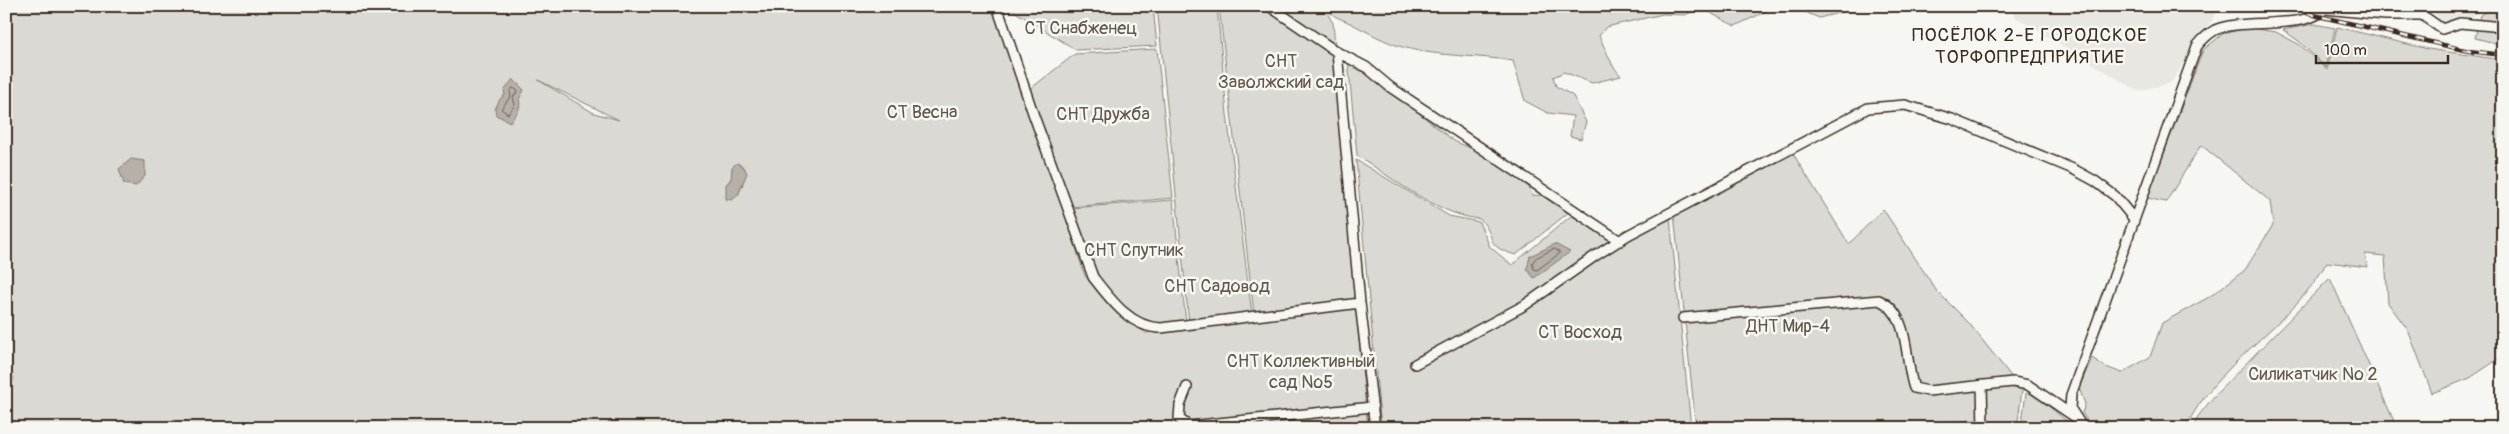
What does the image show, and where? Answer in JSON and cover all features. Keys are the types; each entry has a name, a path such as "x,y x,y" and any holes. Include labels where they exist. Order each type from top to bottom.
{"street":[{"path":"997,6 1034,116 1093,277 1107,295 1133,320 1149,328 1161,328 1360,303"},
{"path":"1269,6 1337,52 1366,67 1390,87 1620,241"},
{"path":"2083,428 2070,408 2071,395 2197,46 2202,40 2215,30 2224,27 2302,19 2326,8 2385,15 2422,16 2442,28 2460,23 2503,27"},
{"path":"1337,52 1360,303 1375,428"},
{"path":"1415,364 1525,305 1620,241 1868,108 1905,105 1952,119 2073,169 2095,181 2114,196 2134,219"},
{"path":"1683,318 1879,300 1889,304 1896,314 1905,338 1910,377 1914,388 1928,391 2013,382 2028,385 2076,417"},
{"path":"1951,428 1983,426 1982,385"},
{"path":"1186,387 1180,405 1179,419 1189,426 1372,407"}],"shaded area":[{"path":"2011,6 2221,6 2171,83 2138,91 2015,17"},
{"path":"2432,6 2488,6 2471,18 2441,25"}],"green space":[{"path":"6,6 998,6 1085,276 1116,311 1146,333 1356,308 1368,428 6,428 6,407 14,377 6,375","holes":["538,80 619,120 594,113","733,176 743,184 738,195 732,199 726,185"]},
{"name":"СТ Снабженец","path":"1006,6 1153,6 1157,46 1076,50"},
{"name":"СНТ Садовод","path":"1157,6 1217,6 1227,114 1252,315 1189,323"},
{"name":"СНТ Заволжский сад","path":"1219,6 1323,6 1333,23 1358,300 1254,314"},
{"path":"1326,6 1791,6 1771,9 1735,26 1701,8 1685,15 1663,14 1606,27 1599,36 1613,66 1621,76 1592,83 1564,72 1553,77 1556,86 1573,96 1586,122 1581,139 1570,136 1573,116 1548,113 1525,101 1513,61 1433,53 1399,46 1336,17 1330,13"},
{"path":"1791,6 1853,6 1854,9 1819,18"},
{"path":"2495,6 2503,6 2503,45 2475,38 2480,15"},
{"path":"2314,24 2335,28 2326,68 2300,42 2283,30"},
{"path":"2337,27 2428,49 2503,60 2503,356 2470,378 2432,393 2408,330 2388,303 2385,256 2365,254 2368,267 2327,262 2313,284 2295,305 2215,384 2198,405 2186,428 2092,428 2082,413 2085,404 2079,388 2092,358 2106,367 2122,373 2150,357 2162,323 2209,297 2245,270 2273,225 2270,201 2201,145 2166,202 2147,198 2203,50 2224,33 2250,28 2276,32 2300,45 2327,70"},
{"name":"СНТ Дружба","path":"1157,49 1173,198 1070,207 1030,89 1075,54"},
{"path":"1348,61 1359,65 1454,141 1488,156 1510,162 1525,177 1532,195 1548,196 1575,207 1516,255 1499,248 1492,241 1489,231 1480,219 1449,211 1432,203 1357,155"},
{"name":"ДНТ Мир-4","path":"1792,152 1849,244 1883,209 1936,290 1968,322 2022,390 2017,428 1696,428 1674,214"},
{"name":"СТ Восход","path":"1356,160 1449,216 1479,222 1490,247 1512,265 1572,215 1619,245 1670,218 1691,428 1381,428"},
{"name":"СНТ Спутник","path":"1173,200 1186,323 1150,325 1119,302 1095,275 1071,208"},
{"name":"Силикатчик № 2","path":"2330,278 2397,428 2193,428 2199,415 2215,395"},
{"path":"2026,393 2034,394 2075,428 2021,428"}],"water":[{"path":"513,79 524,90 519,99 519,109 510,122 496,115 495,109 500,99 505,95 504,91"},
{"path":"131,159 145,161 145,176 136,186 124,184 119,169"},
{"path":"737,163 744,167 747,173 738,195 732,200 726,199 726,185 731,179 732,167"},
{"path":"1555,244 1570,252 1534,278 1527,269 1530,256"}],"railway":[{"path":"2293,6 2314,15 2469,51 2503,55"}],"district":[{"name":"ПОСЁЛОК 2-Е ГОРОДСКОЕ ТОРФОПРЕДПРИЯТИЕ","path":"2030,45"}],"park label":[{"name":"СТ Весна","path":"922,112"},
{"name":"СНТ Коллективный сад №5","path":"1301,371"}]}
